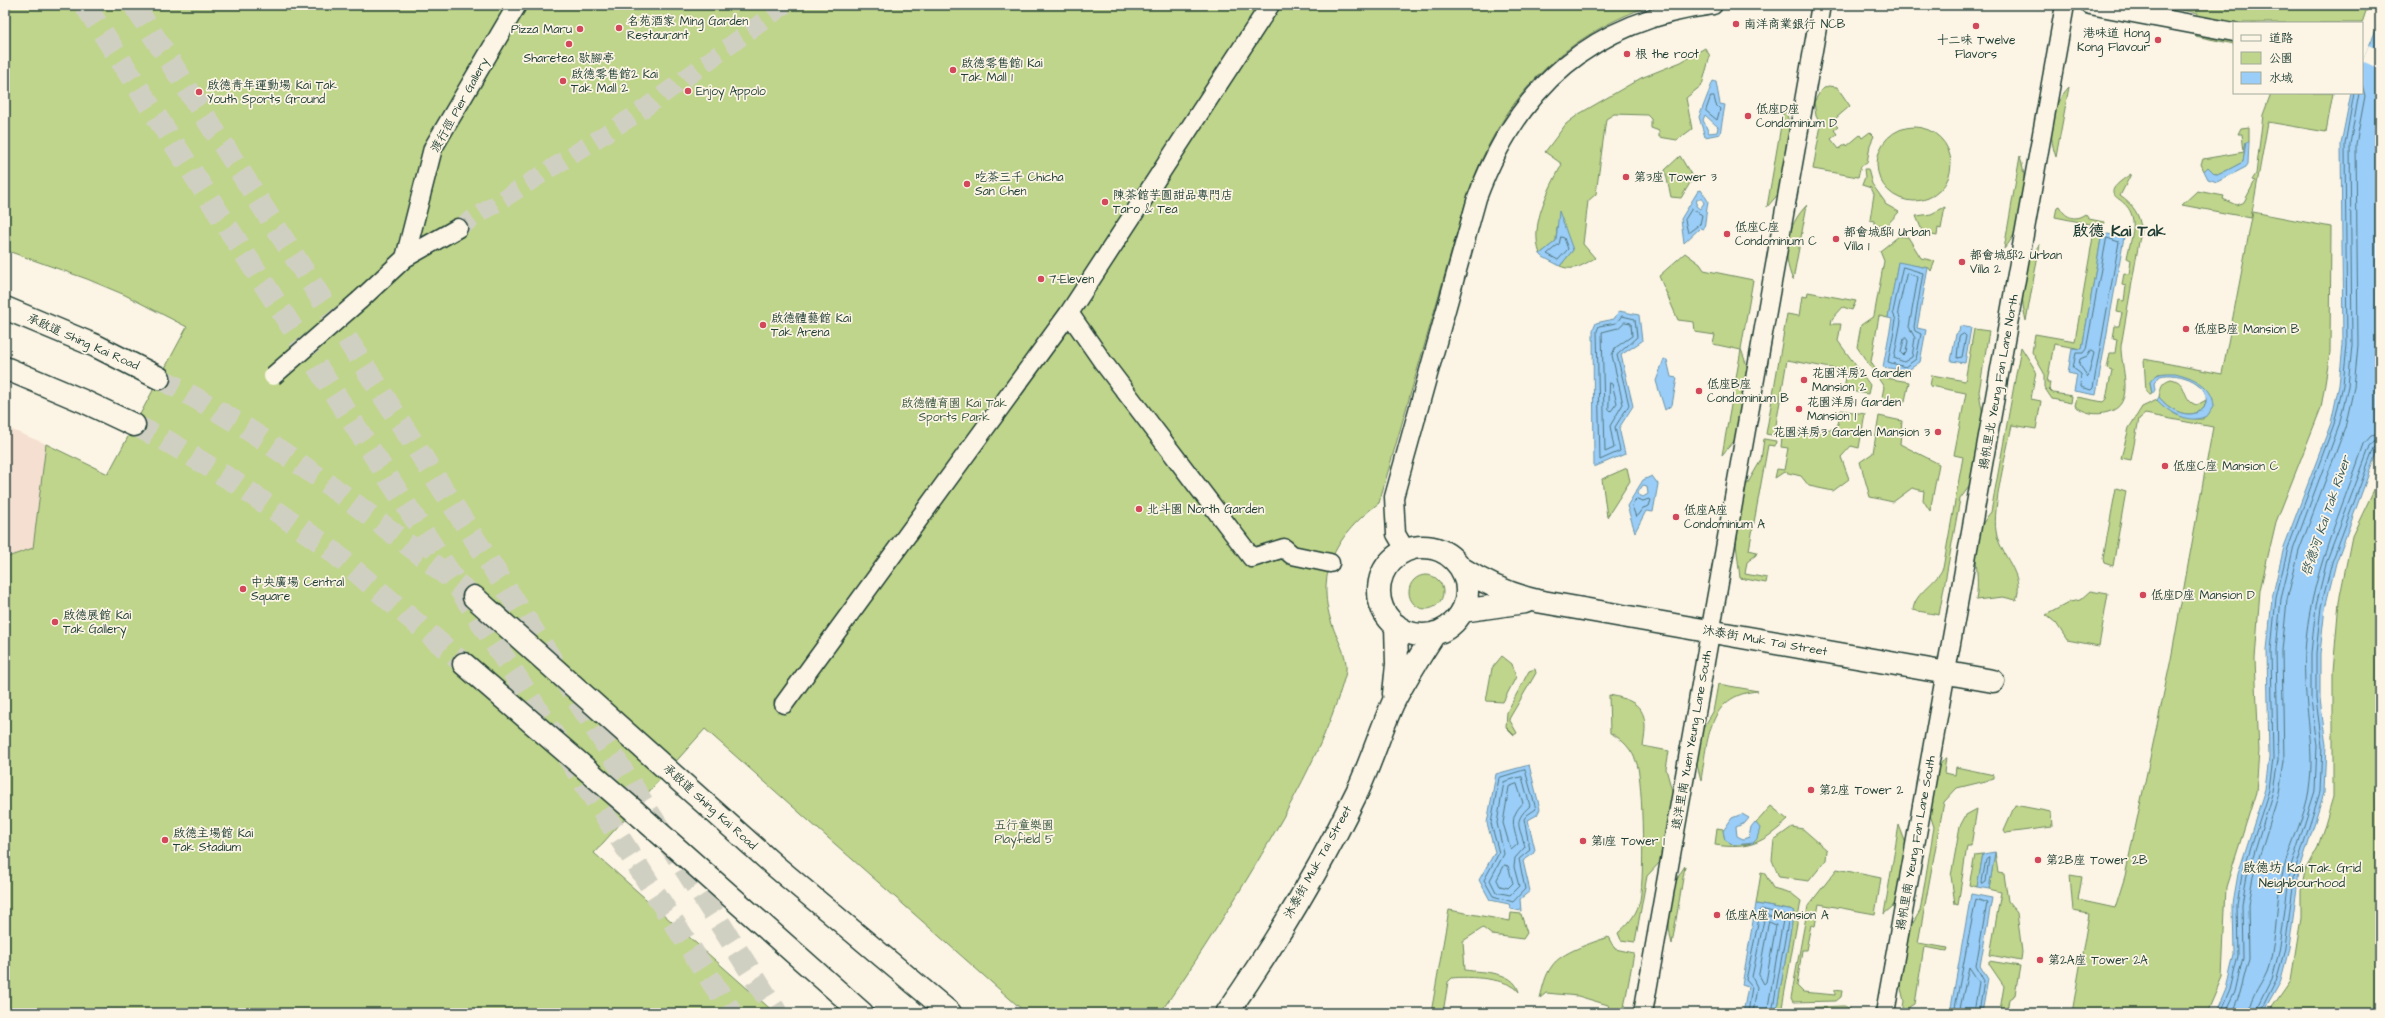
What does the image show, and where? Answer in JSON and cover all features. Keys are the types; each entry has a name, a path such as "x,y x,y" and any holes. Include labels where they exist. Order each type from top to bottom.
{"main road":[{"name":"承啟道 Shing Kai Road","path":"5,308 96,346 160,378"},
{"path":"5,368 83,401 134,425"},
{"name":"沐泰街 Muk Tai Street","path":"1461,568 1467,590 1462,611 1454,623 1435,633 1427,635 1411,633 1396,625 1386,612 1380,599 1380,583 1389,563 1406,551 1422,547 1434,548 1450,556 1461,568 1489,586 1508,594 1537,602 1993,681"},
{"name":"承啟道 Shing Kai Road","path":"474,597 774,865 950,1013"},
{"name":"沐泰街 Muk Tai Street","path":"1462,611 1505,604 1537,602"},
{"name":"沐泰街 Muk Tai Street","path":"1393,704 1397,664 1396,625"},
{"name":"沐泰街 Muk Tai Street","path":"1227,1013 1256,970 1337,832 1370,762 1393,704 1413,667 1435,633"},
{"path":"464,664 630,806 862,1013"}],"street":[{"name":"渡行徑 Pier Gallery","path":"406,258 433,148 517,5"},
{"path":"784,704 1069,313 1270,5"},
{"path":"1406,551 1396,534 1394,498 1477,198 1488,168 1502,140 1519,113 1545,83 1588,49 1614,33 1642,20 1671,11 1713,5"},
{"name":"遠洋里南 Yuen Yeung Lane South","path":"1643,1013 1821,5"},
{"path":"2090,5 2233,32"},
{"name":"揚帆里北 Yeung Fan Lane North","path":"1947,673 2064,12"},
{"path":"273,376 406,258 458,228"},
{"path":"1069,313 1103,362 1252,558 1284,548 1292,556 1330,563"},
{"name":"揚帆里南 Yeung Fan Lane South","path":"1886,1013 1947,673"}],"shaded area":[{"path":"5,427 46,444 33,548 5,558"}],"green space":[{"name":"啟德體育園 Kai Tak Sports Park","path":"5,5 1652,5 1618,19 1588,35 1561,55 1537,77 1515,102 1497,130 1481,161 1468,194 1379,503 1352,527 1341,541 1333,555 1328,571 1326,587 1327,605 1334,630 1346,662 1345,676 1336,703 1315,755 1276,830 1215,930 1160,1013 1026,1013 705,729 594,853 775,1013 5,1013 5,558 33,548 46,444 108,474 187,327 125,295 87,279 5,250"},
{"path":"2157,5 2368,5 2362,22 2233,22 2233,44 2195,36 2198,13"},
{"path":"1705,48 1710,56 1702,85 1686,98 1692,129 1677,140 1659,137 1659,131 1651,128 1651,119 1647,115 1614,114 1606,119 1596,194 1588,201 1583,244 1595,258 1574,268 1565,268 1560,266 1573,250 1557,226 1556,241 1540,254 1537,243 1539,219 1546,196 1562,164 1545,152 1566,124 1579,114 1641,78 1681,62"},
{"path":"1828,86 1837,87 1850,106 1835,119 1837,121 1835,124 1838,127 1834,130 1837,134 1831,139 1839,149 1846,144 1847,146 1860,135 1862,138 1870,132 1874,136 1870,145 1867,163 1861,166 1858,177 1813,169 1821,125 1816,116 1814,102 1821,90"},
{"path":"2069,87 2056,157 2053,148 2051,129 2052,120 2058,102"},
{"path":"2271,94 2333,94 2326,132 2268,122 2251,218 2182,205 2197,191 2224,196 2223,199 2236,205 2244,202 2255,181 2252,180 2256,174 2263,115"},
{"path":"1784,108 1794,134 1781,191 1767,207"},
{"path":"1914,127 1935,133 1945,143 1951,164 1945,185 1935,195 1914,201 1893,195 1883,185 1877,164 1883,143 1893,133"},
{"path":"2249,127 2249,142 2246,142 2243,162 2220,174 2215,174 2208,168 2204,171 2201,164 2203,159 2244,152 2242,134 2238,134 2241,128"},
{"path":"1680,156 1693,178 1681,198 1671,197 1665,170"},
{"path":"2020,156 2023,168 2025,193 2024,205 2017,228 2004,249"},
{"path":"1864,169 1868,169 1872,184 1885,204 1899,212 1886,226 1874,224 1874,221 1870,220 1874,194 1871,188 1862,185 1865,177"},
{"path":"2131,174 2120,196 2135,210 2139,219 2141,230 2121,346 2125,393 2117,408 2099,414 2091,413 2075,406 2077,397 2103,402 2106,399 2112,370 2107,368 2110,353 2115,353 2117,339 2113,338 2115,326 2119,326 2122,313 2117,312 2119,300 2124,301 2126,286 2122,285 2124,273 2129,274 2131,260 2127,258 2133,226 2132,216 2129,209 2115,196 2113,192 2114,188 2120,182"},
{"path":"1807,205 1793,280 1787,260 1788,240 1795,222"},
{"path":"2059,206 2064,213 2070,217 2077,218 2085,214 2089,219 2104,222 2082,349 2054,344 2047,382 2050,382 2049,389 2053,393 2072,396 2071,403 2052,399 2044,387 2044,373 2032,352 2035,334 2075,341 2095,225 2055,217 2057,207"},
{"path":"1945,207 1941,229 1938,228 1937,236 1923,233 1916,216 1931,214"},
{"path":"2253,212 2331,227 2330,352 2321,408 2276,522 2260,590 2255,659 2259,751 2256,792 2226,887 2222,978 2207,1013 2072,1013 2089,914 2073,911 2070,875 2082,877 2078,900 2115,908 2125,876 2171,659 2213,427 2145,414 2139,419 2131,460 2121,458 2129,428 2142,407 2157,400 2172,412 2184,417 2203,419 2213,399 2189,378 2176,374 2158,374 2150,382 2152,394 2150,395 2146,392 2144,359 2222,374"},
{"path":"1899,236 1908,237 1921,258 1935,261 1931,271 1929,268 1898,263 1888,318 1879,316 1871,362 1880,377 1909,382 1905,401 1882,397 1884,387 1857,347 1861,325 1874,316 1884,261 1880,251"},
{"path":"2040,244 2026,321 2022,290 2023,280 2029,261"},
{"path":"1685,253 1700,264 1704,270 1753,280 1741,349 1749,372 1744,424 1734,441 1722,455 1741,350 1713,344 1715,335 1695,332 1694,322 1678,320 1659,276"},
{"path":"1808,292 1856,301 1852,310 1843,307 1832,319 1831,324 1841,324 1838,341 1870,385 1868,394 1844,390 1847,371 1787,360 1776,425 1781,433 1833,429 1838,424 1841,410 1865,414 1859,448 1851,446 1841,457 1849,479 1833,491 1809,486 1801,476 1784,472 1775,478 1777,469 1784,470 1788,448 1781,447 1782,437 1766,434 1787,314 1799,316 1802,296 1807,297"},
{"path":"1974,329 1989,331 1979,392 1985,428 1974,480 1960,499 1939,615 1913,610 1917,598 1943,568 1963,457 1954,455 1966,393 1930,386 1932,375 1965,381"},
{"path":"2021,347 2036,371 2031,399 2041,401 2036,429 2012,425 1998,494 1995,521 1998,540 2015,573 2018,582 2018,591 2016,600 2003,597 1976,600 1976,544 1983,523 1991,512"},
{"path":"2171,379 2177,381 2183,387 2186,396 2192,403 2197,405 2206,400 2204,408 2192,414 2186,414 2168,406 2159,397 2162,385"},
{"path":"1879,416 1902,421 1900,444 1939,464 1930,511 1923,500 1924,491 1912,488 1893,502 1870,497 1860,462 1873,453"},
{"path":"1764,439 1776,441 1775,446 1768,445 1749,550 1757,552 1756,555 1747,562 1745,574 1767,578 1766,583 1740,578 1736,544 1740,506 1746,486 1761,460"},
{"path":"1627,468 1630,481 1607,517 1602,479"},
{"path":"2380,477 2380,1011 2379,1013 2268,1013 2291,980 2301,918 2301,891 2305,871 2318,847 2333,797 2333,671 2339,601 2352,536"},
{"path":"2116,488 2126,491 2113,566 2104,563 2103,559"},
{"path":"1423,575 1429,575 1433,576 1440,582 1443,592 1442,599 1436,606 1429,609 1423,609 1419,608 1412,602 1409,595 1409,589 1410,585 1416,578"},
{"path":"2090,591 2108,594 2099,646 2067,640 2056,623 2046,615 2070,602 2080,600"},
{"path":"1502,656 1512,664 1516,677 1503,702 1486,701 1492,668"},
{"path":"1535,669 1536,673 1509,719 1517,733 1514,735 1506,727 1507,712 1529,671"},
{"path":"1718,684 1758,691 1741,694 1729,701 1719,710 1709,735 1701,780 1696,761 1701,732 1713,712"},
{"path":"1609,695 1630,701 1641,710 1645,725 1643,746 1669,751 1666,769 1674,798 1667,847 1661,861 1647,876 1635,942 1621,940 1618,933 1633,917 1639,904 1641,894 1643,857 1641,791 1635,759 1623,742 1610,733"},
{"path":"1946,757 1944,773 1955,775 1956,767 1994,775 1994,779 1957,788 1944,802 1918,943 1948,948 1947,951 1924,947 1915,1004 1910,1007 1909,1013 1902,1013 1904,1001 1899,980 1906,935 1920,911 1934,827 1927,806 1933,774"},
{"path":"2015,805 2051,812 2052,827 2006,833 2004,830"},
{"path":"1771,806 1788,820 1771,834 1755,843 1746,845 1727,846 1715,845 1717,828 1723,829 1725,840 1734,845 1750,844 1756,823"},
{"path":"1977,809 1971,846 1967,846 1958,905 1955,904 1951,876 1960,826 1966,815"},
{"path":"1899,825 1908,849 1901,893 1893,906 1884,914"},
{"path":"1792,827 1803,829 1827,850 1826,860 1809,881 1779,877 1772,860 1774,840"},
{"path":"1995,852 1998,873 2004,874 2008,901 2017,913 2022,952 2021,961 1990,955 2001,892 1989,889"},
{"path":"1983,854 1977,887 1969,885 1975,855"},
{"path":"1685,866 1672,944 1669,924 1670,903 1675,884"},
{"path":"1837,869 1881,878 1875,914 1819,904 1815,926 1811,925 1806,950 1802,950 1797,986 1803,992 1835,995 1835,990 1842,991 1841,997 1836,1001 1793,1002 1791,998 1808,906"},
{"path":"1761,873 1765,874 1773,888 1791,893 1801,901 1781,1013 1776,1013 1794,911 1756,904"},
{"path":"1449,910 1510,921 1511,913 1521,914 1527,933 1523,939 1492,935 1483,928 1463,941 1465,970 1488,972 1504,976 1516,985 1519,992 1514,987 1498,981 1468,977 1452,978 1448,982 1443,1013 1431,1013"},
{"path":"1608,937 1615,949 1634,953 1623,1013 1611,1013 1608,1005 1578,996 1546,993 1540,998 1544,981 1556,961 1577,948"},
{"path":"1989,961 2020,966 2015,995 2009,999 2007,1011 2000,1010 2004,986 1989,964"},
{"path":"1844,1006 1849,1008 1850,1013 1788,1013 1793,1008"}],"water":[{"name":"啓德河 Kai Tak River","path":"2380,21 2380,443 2336,563 2325,608 2320,653 2320,699 2326,745 2324,793 2299,872 2289,949 2280,983 2263,1013 2216,1013 2226,989 2234,955 2233,903 2238,874 2265,789 2269,758 2267,650 2272,598 2284,547 2331,423 2339,385 2343,345 2341,144 2351,94 2363,94 2363,60"},
{"path":"1713,81 1716,82 1720,104 1725,105 1720,134 1705,137 1699,117","holes":["1705,115 1718,127 1717,132 1709,133 1703,120"]},
{"path":"2246,142 2249,142 2248,164 2246,167 2217,182 2208,179 2204,171 2208,167 2215,174 2220,174 2243,162"},
{"path":"1701,190 1708,201 1704,229 1700,228 1684,243 1681,219 1698,191","holes":["1697,199 1702,199 1704,203 1700,209 1696,206"]},
{"path":"1559,211 1573,250 1560,266 1540,254 1556,241"},
{"path":"2102,233 2124,237 2096,395 2074,391 2077,375 2068,373 2072,348 2082,349"},
{"path":"1898,262 1928,268 1917,328 1926,330 1920,362 1907,371 1883,367 1892,319 1888,318"},
{"path":"1619,311 1639,315 1642,341 1621,355 1633,406 1619,428 1625,454 1594,467 1593,330 1596,323 1614,319"},
{"path":"1960,326 1971,328 1965,363 1951,361 1956,334 1959,332"},
{"path":"1664,359 1667,360 1671,377 1677,378 1672,405 1665,410 1656,381"},
{"path":"2175,373 2200,383 2209,392 2214,405 2208,415 2201,418 2187,419 2174,413 2157,400 2159,397 2168,406 2186,414 2198,412 2204,408 2206,400 2205,392 2193,381 2185,378 2168,375 2160,376 2154,383 2155,390 2152,394 2150,382 2155,376"},
{"path":"1652,476 1658,484 1653,512 1646,511 1635,532 1627,506 1643,480","holes":["1643,485 1647,486 1648,494 1643,497 1637,494"]},
{"path":"1529,765 1540,809 1537,815 1528,820 1535,850 1533,854 1523,861 1530,891 1520,899 1521,911 1511,909 1509,904 1490,900 1479,880 1495,852 1487,823 1496,774"},
{"path":"1742,814 1749,818 1745,823 1736,827 1737,836 1743,839 1749,837 1751,827 1755,822 1760,828 1757,839 1753,843 1734,845 1725,840 1723,831 1732,818"},
{"path":"1995,852 1989,889 1977,887 1983,854"},
{"path":"1971,894 1992,898 1980,966 1988,979 1982,1013 1950,1013"},
{"path":"1756,904 1794,911 1776,1013 1743,1013 1748,987 1742,985"}],"pier":[{"path":"2369,45 2380,50 2380,69 2363,61"}],"tunnel":[{"path":"85,5 732,1013"},
{"path":"134,5 777,1013"},
{"path":"458,228 638,113 785,5"},
{"path":"159,378 243,426 322,480 399,537 474,597"},
{"path":"134,425 167,441 233,481 325,545 464,664"}],"place":[{"name":"南洋商業銀行 NCB","path":"1736,24"},
{"name":"十二味 Twelve Flavors","path":"1976,26"},
{"name":"名苑酒家 Ming Garden Restaurant","path":"619,28"},
{"name":"Pizza Maru","path":"580,29"},
{"name":"港味道 Hong Kong Flavour","path":"2158,40"},
{"name":"Sharetea 歇腳亭","path":"569,44"},
{"name":"根 the root","path":"1627,54"},
{"name":"啟德零售館1 Kai Tak Mall 1","path":"953,70"},
{"name":"啟德零售館2 Kai Tak Mall 2","path":"563,81"},
{"name":"Enjoy Appolo","path":"688,91"},
{"name":"啟德青年運動場 Kai Tak Youth Sports Ground","path":"199,92"},
{"name":"低座D座 Condominium D","path":"1748,116"},
{"name":"第3座 Tower 3","path":"1626,177"},
{"name":"吃茶三千 Chicha San Chen","path":"967,184"},
{"name":"陳茶館芋圓甜品專門店 Taro & Tea","path":"1105,202"},
{"name":"低座C座 Condominium C","path":"1727,234"},
{"name":"都會城邸1 Urban Villa 1","path":"1836,239"},
{"name":"都會城邸2 Urban Villa 2","path":"1962,262"},
{"name":"7-Eleven","path":"1041,279"},
{"name":"啟德體藝館 Kai Tak Arena","path":"763,325"},
{"name":"低座B座 Mansion B","path":"2186,329"},
{"name":"花園洋房2 Garden Mansion 2","path":"1804,380"},
{"name":"低座B座 Condominium B","path":"1699,391"},
{"name":"花園洋房1 Garden Mansion 1","path":"1799,409"},
{"name":"花園洋房3 Garden Mansion 3","path":"1938,432"},
{"name":"低座C座 Mansion C","path":"2165,466"},
{"name":"北斗園 North Garden","path":"1139,509"},
{"name":"低座A座 Condominium A","path":"1676,517"},
{"name":"中央廣場 Central Square","path":"243,589"},
{"name":"低座D座 Mansion D","path":"2143,595"},
{"name":"啟德展館 Kai Tak Gallery","path":"55,622"},
{"name":"第2座 Tower 2","path":"1811,790"},
{"name":"啟德主場館 Kai Tak Stadium","path":"165,840"},
{"name":"第1座 Tower 1","path":"1583,841"},
{"name":"第2B座 Tower 2B","path":"2038,860"},
{"name":"低座A座 Mansion A","path":"1717,915"},
{"name":"第2A座 Tower 2A","path":"2040,960"}],"district":[{"name":"啟德 Kai Tak","path":"2119,231"},
{"name":"啟德坊 Kai Tak Grid Neighbourhood","path":"2302,876"}],"park label":[{"name":"五行童樂園 Playfield 5","path":"1024,832"}]}
